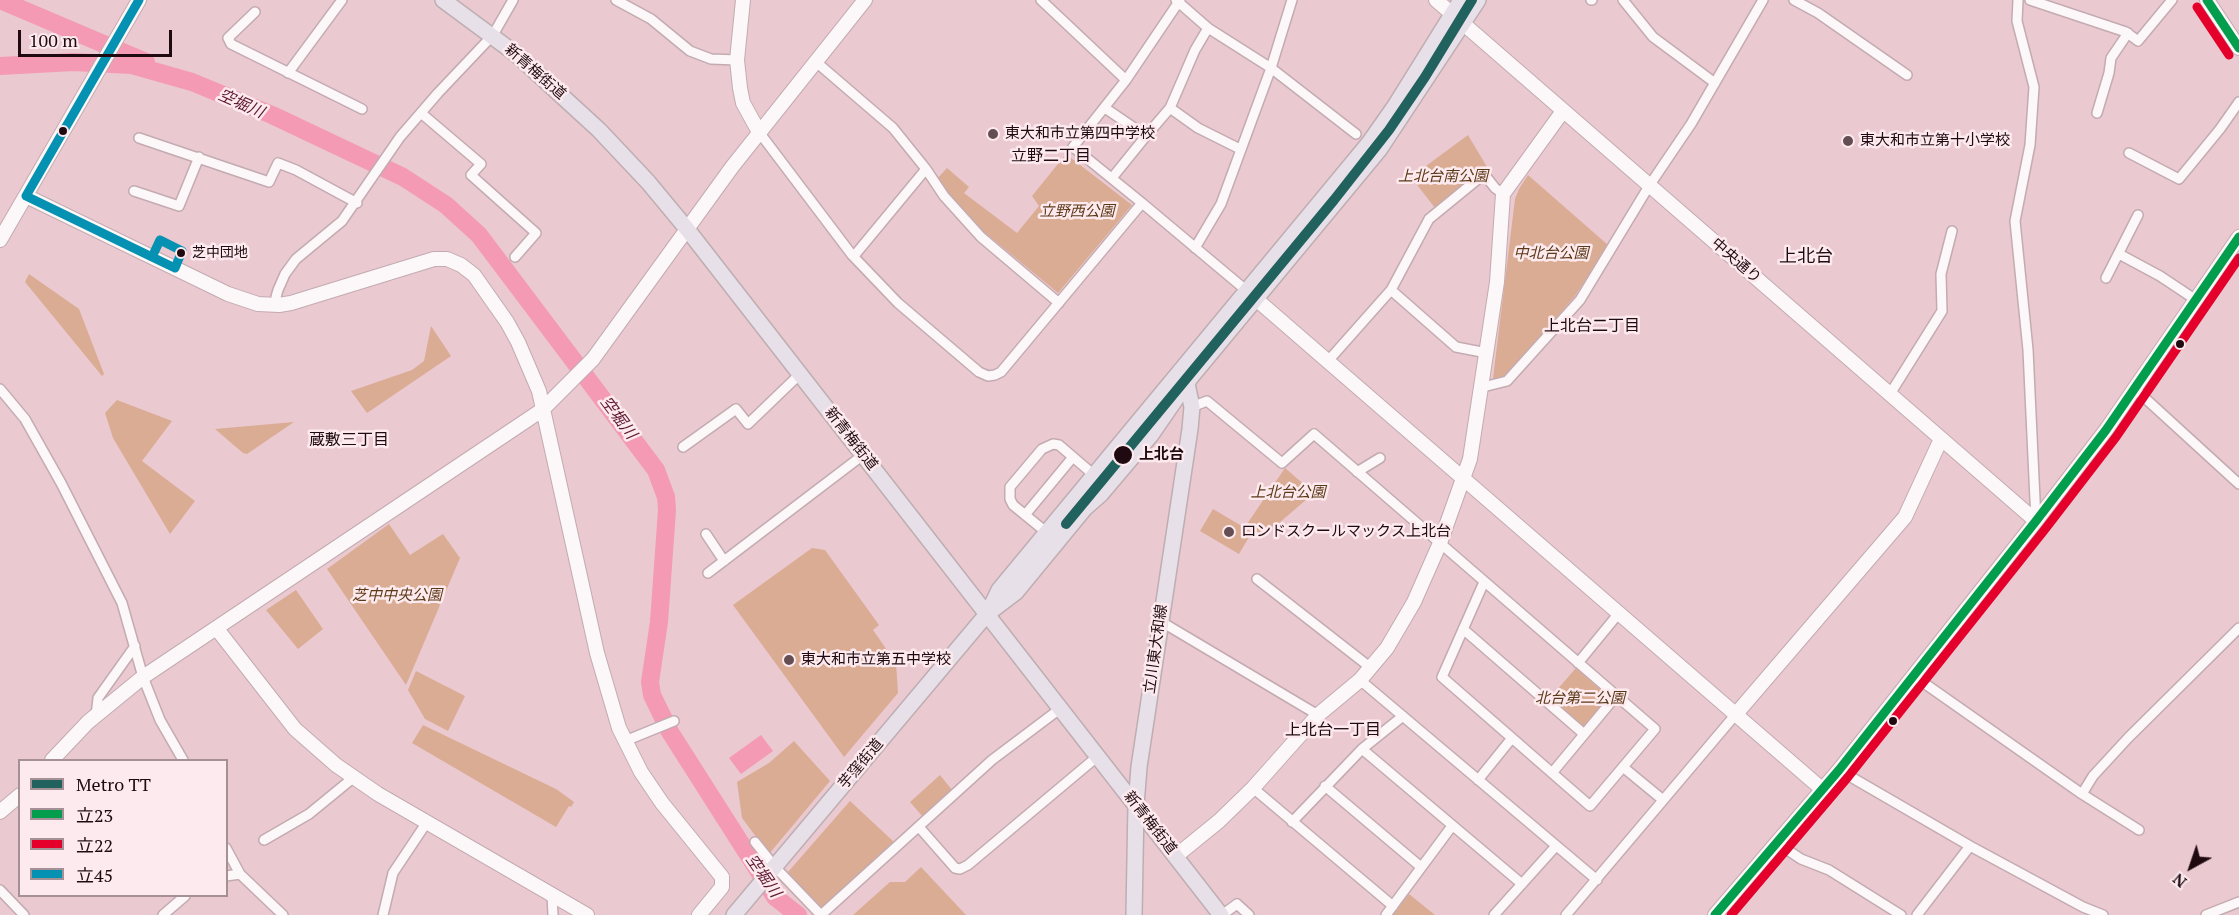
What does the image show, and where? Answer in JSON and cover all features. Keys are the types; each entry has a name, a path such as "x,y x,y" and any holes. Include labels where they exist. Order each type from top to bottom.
{"main road":[{"name":"新青梅街道","path":"443,0 493,36 599,130 648,182 1222,915"},
{"name":"芋窪街道","path":"1458,19 1461,0"},
{"name":"芋窪街道","path":"987,614 999,590 1046,532 1094,475 1181,380 1252,295 1369,143 1458,19 1478,0"},
{"name":"芋窪街道","path":"734,915 987,614 1016,592 1085,508 1101,494 1151,435 1181,380"},
{"name":"立川東大和線","path":"1134,915 1139,762 1192,407 1181,380"},
{"path":"1110,771 1139,762"}],"street":[{"path":"0,240 139,0"},
{"path":"288,73 342,0"},
{"path":"279,305 276,297 278,290 285,274 296,259 342,220 357,202 388,153 421,113 493,36 513,0"},
{"path":"615,0 651,19 690,51 711,59 737,60"},
{"path":"743,0 737,60 743,102 759,132 854,256 915,319 979,372 988,376 1000,372 1142,203"},
{"path":"53,759 96,716 143,677 542,410 593,359 759,132 864,0"},
{"path":"1041,0 1126,81"},
{"path":"1195,248 1221,204 1271,68 1292,0"},
{"name":"中央通り","path":"1436,0 2036,521"},
{"path":"1623,0 1653,37 1714,83"},
{"path":"1483,387 1508,381 1580,300 1648,186 1690,124 1763,0"},
{"path":"1794,0 1818,13 1907,75"},
{"path":"2018,0 2017,21 2034,87 2030,145 2015,221 2028,350 2036,521"},
{"path":"2030,0 2128,33 2138,40 2172,0"},
{"path":"2207,0 2239,48"},
{"path":"1356,134 1271,68 1208,28 1179,1 1126,81 1073,147 1252,295 1823,790"},
{"path":"255,12 228,38 231,44 362,109"},
{"path":"1112,178 1170,108 1195,50 1208,28"},
{"path":"2097,113 2111,58 2128,33"},
{"path":"815,61 886,121 968,224 1059,303"},
{"path":"2129,153 2179,179 2239,102"},
{"path":"1105,108 1146,136"},
{"path":"1170,108 1198,128 1240,149"},
{"path":"1176,856 1253,788 1318,715 1360,680 1387,648 1414,602 1440,543 1470,459 1483,387 1497,282 1503,194 1563,111"},
{"path":"421,113 481,164 471,175 536,233 515,257"},
{"path":"139,138 269,182 278,163 357,202"},
{"path":"134,191 179,206 199,157"},
{"path":"854,256 926,169"},
{"path":"1328,361 1391,290 1429,219 1484,174 1503,194"},
{"path":"26,196 228,294 258,304 279,305 422,261 447,259 461,265 474,275 507,322 539,391 597,653 608,694 625,741 641,772 662,803 722,877 722,887 699,915"},
{"path":"2106,278 2138,215"},
{"path":"1890,394 1942,311 1941,274 1952,231"},
{"path":"1715,915 1823,790 2036,521 2106,430 2239,237"},
{"path":"2119,254 2160,276 2196,300"},
{"path":"1391,290 1456,347 1487,353"},
{"path":"683,447 736,409 748,424 800,374"},
{"path":"0,389 25,419 61,483 122,603 143,677 160,720 182,759"},
{"path":"2135,389 2239,484"},
{"path":"1192,407 1207,401 1282,464 1314,434 1655,729 1590,806 1442,677 1484,582"},
{"path":"1566,915 1905,517 1941,439"},
{"path":"1070,526 1058,533 1046,532 1013,505 1009,492 1010,487 1042,449 1053,444 1059,445 1094,475"},
{"path":"708,573 863,454"},
{"path":"1025,515 1073,457"},
{"path":"1357,472 1380,458"},
{"path":"705,534 724,561"},
{"path":"1257,579 1371,668"},
{"path":"1578,663 1619,613"},
{"path":"1160,621 1318,715"},
{"path":"2082,794 2093,776 2136,730 2239,628"},
{"path":"217,629 295,729 353,778 587,915"},
{"path":"1463,629 1584,734"},
{"path":"96,716 98,698 135,646"},
{"path":"1914,676 2082,794 2139,830"},
{"path":"1360,680 1597,880"},
{"path":"1552,773 1616,696"},
{"path":"755,842 772,870 821,915 992,760 1061,708"},
{"path":"1292,822 1362,749 1403,716"},
{"path":"625,741 674,720"},
{"path":"1478,780 1512,738"},
{"path":"1362,749 1522,884"},
{"path":"919,827 955,868 960,869 968,865 1098,756"},
{"path":"1623,767 1663,800"},
{"path":"1839,770 1970,846 2103,915"},
{"path":"264,840 309,813 353,778"},
{"path":"1325,786 1421,867"},
{"path":"1253,788 1392,906"},
{"path":"0,812 18,797"},
{"path":"383,915 393,873 427,822"},
{"path":"1386,915 1452,826"},
{"path":"1777,843 1802,859 1829,870 1901,915"},
{"path":"1494,915 1556,846"},
{"path":"1917,915 1970,846"},
{"path":"228,852 240,874 283,915"},
{"path":"228,876 240,874"},
{"path":"0,890 24,915"},
{"path":"552,895 553,915"},
{"path":"163,915 184,897"},
{"path":"2206,915 2239,902"},
{"path":"1222,915 1237,904 1250,915"}],"green space":[{"name":"上北台南公園","path":"1468,135 1487,167 1435,208 1411,177"},
{"name":"立野西公園","path":"1066,154 1132,205 1058,293 966,217 937,179 947,168 969,187 964,193 1017,233 1039,206 1032,196"},
{"name":"中北台公園","path":"1528,175 1608,245 1575,296 1503,380 1497,380 1493,378 1515,199"},
{"path":"29,274 79,309 104,374 102,376 25,282"},
{"path":"431,326 451,356 367,413 351,391 412,370 424,361"},
{"path":"117,400 172,421 142,461 195,501 170,534 113,438 105,413"},
{"path":"294,422 247,454 215,429"},
{"name":"上北台公園","path":"1285,468 1314,493 1279,523 1259,533 1247,524"},
{"path":"1213,509 1252,532 1239,554 1200,531"},
{"name":"芝中中央公園","path":"389,524 410,555 443,534 460,558 406,685 327,569"},
{"path":"812,548 825,550 879,625 873,630 896,663 898,693 844,757 733,605"},
{"path":"296,590 323,629 298,649 266,610"},
{"name":"北台第二公園","path":"1576,668 1610,698 1583,729 1549,699"},
{"path":"416,671 465,696 448,731 425,719 408,690"},
{"path":"423,725 556,789 574,802 556,827 412,743"},
{"path":"794,741 830,781 769,854 742,818 737,782 769,763"},
{"path":"940,775 952,790 923,817 910,802"},
{"path":"850,801 894,842 825,907 818,906 788,872"},
{"path":"921,867 966,915 853,915 890,882 905,882"},
{"path":"1409,894 1435,915 1392,915"}],"shaded area":[{"path":"761,735 773,751 741,774 729,758"}],"waterway":[{"name":"空堀川","path":"0,0 146,62"},
{"name":"空堀川","path":"0,66 73,62 132,65 192,82 272,115 403,177 446,205 479,235 656,470 666,497 667,510 659,622 650,682 652,695 670,732 775,897 798,915"}],"metro line":[{"name":"TT","path":"1066,524 1334,200 1389,130 1425,77 1472,0"}],"transit line":[{"name":"立45","path":"139,0 26,196 152,257"},
{"name":"立23","path":"2207,0 2239,48"},
{"name":"立22","path":"2197,7 2229,55"},
{"name":"立23","path":"1715,915 1839,770 2036,521 2106,430 2239,237"},
{"name":"立45","path":"160,240 182,251 175,268 152,257 160,240"},
{"name":"立22","path":"1731,915 1848,777 2046,528 2116,437 2239,258"}],"place":[{"name":"東大和市立第四中学校","path":"993,134"},
{"name":"東大和市立第十小学校","path":"1848,141"},
{"name":"芝中団地","path":"181,253"},
{"name":"上北台","path":"1123,455"},
{"name":"ロンドスクールマックス上北台","path":"1229,532"},
{"name":"東大和市立第五中学校","path":"789,660"}],"district":[{"name":"立野二丁目","path":"1051,156"},
{"name":"上北台","path":"1806,257"},
{"name":"上北台二丁目","path":"1592,326"},
{"name":"蔵敷三丁目","path":"349,440"},
{"name":"上北台一丁目","path":"1333,730"}]}
